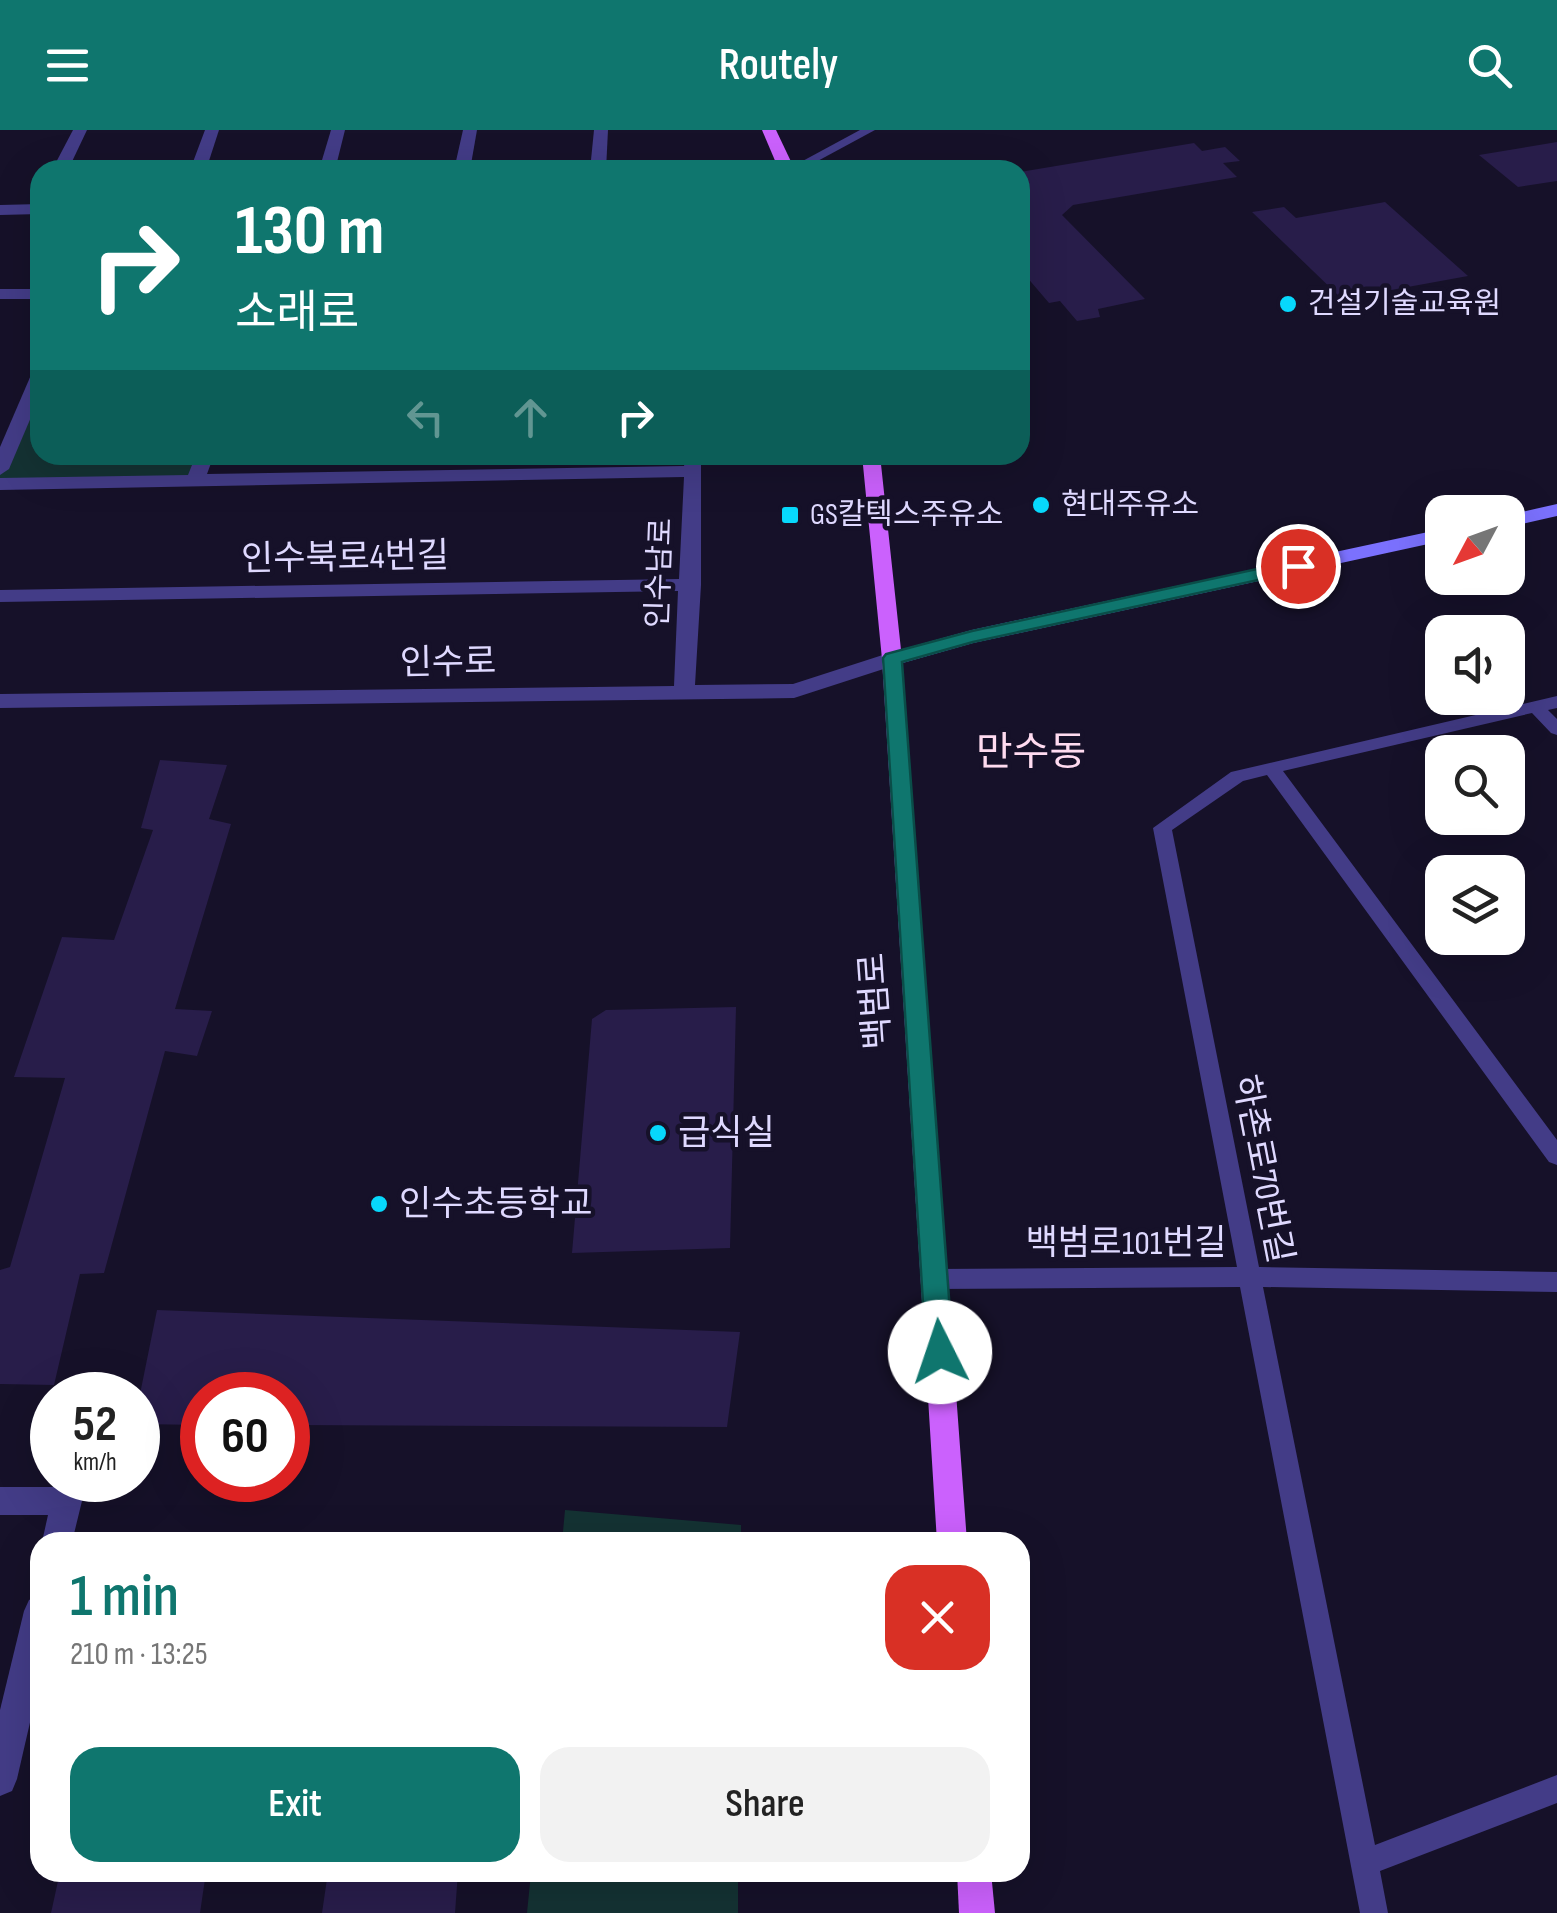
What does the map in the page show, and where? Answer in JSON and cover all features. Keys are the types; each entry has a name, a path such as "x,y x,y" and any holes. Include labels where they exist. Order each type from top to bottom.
{"main road":[{"path":"769,130 784,160"},
{"name":"백범로","path":"872,465 892,658 951,1532"},
{"path":"1525,517 1557,510"},
{"path":"892,658 972,636 1425,539"},
{"path":"975,1882 977,1913"}],"street":[{"path":"65,160 80,130"},
{"path":"202,160 212,130"},
{"path":"330,160 338,130"},
{"path":"464,160 470,130"},
{"path":"599,160 601,130"},
{"path":"0,210 30,209"},
{"path":"0,294 30,294"},
{"path":"0,469 30,398"},
{"path":"196,480 201,465"},
{"path":"0,484 635,465"},
{"name":"인수남로","path":"684,692 694,465"},
{"name":"인수북로4번길","path":"0,596 691,585"},
{"name":"인수로","path":"0,701 794,691 892,658"},
{"path":"0,1500 68,1501 60,1532"},
{"path":"0,1780 30,1653"}],"lane":[{"path":"809,160 869,130"},
{"name":"하촌로70번길","path":"1374,1913 1162,828 1237,776 1546,704 1557,729"},
{"path":"1272,768 1557,1156"},
{"name":"백범로101번길","path":"934,1278 1250,1277 1557,1282"},
{"path":"1364,1863 1557,1789"}],"green space":[{"path":"30,398 30,465 201,465 196,480 0,484 0,469"},
{"path":"565,1510 741,1525 741,1532 563,1532"},
{"path":"530,1882 738,1882 738,1913 527,1913"}],"building":[{"path":"1557,142 1557,181 1518,187 1479,155"},
{"path":"1194,143 1202,151 1225,147 1240,161 1223,163 1237,177 1073,205 1062,215 1145,299 1098,309 1100,317 1077,321 1060,301 1049,303 1030,281 1030,170"},
{"path":"1385,202 1468,276 1342,299 1252,212 1284,207 1296,218"},
{"path":"160,760 227,765 209,819 231,824 175,1009 212,1011 197,1056 165,1051 104,1273 80,1274 57,1372 30,1372 30,1385 0,1384 0,1270 10,1267 65,1078 14,1077 62,937 114,940 153,830 141,828"},
{"name":"급식실","path":"736,1007 730,1248 572,1253 592,1019 606,1010"},
{"path":"157,1310 740,1332 727,1427 310,1425 310,1372 180,1372 180,1425 160,1424 160,1372 144,1372"},
{"path":"58,1882 205,1882 200,1913 51,1913"},
{"path":"327,1882 457,1882 455,1913 322,1913"}],"place":[{"name":"건설기술교육원","path":"1288,304"},
{"name":"현대주유소","path":"1041,505"},
{"name":"GS칼텍스주유소","path":"790,515"},
{"name":"급식실","path":"658,1133"},
{"name":"인수초등학교","path":"379,1204"}],"district":[{"name":"만수동","path":"1031,753"}],"route":[{"path":"940,1352 892,658 972,636 1298,566"}]}
